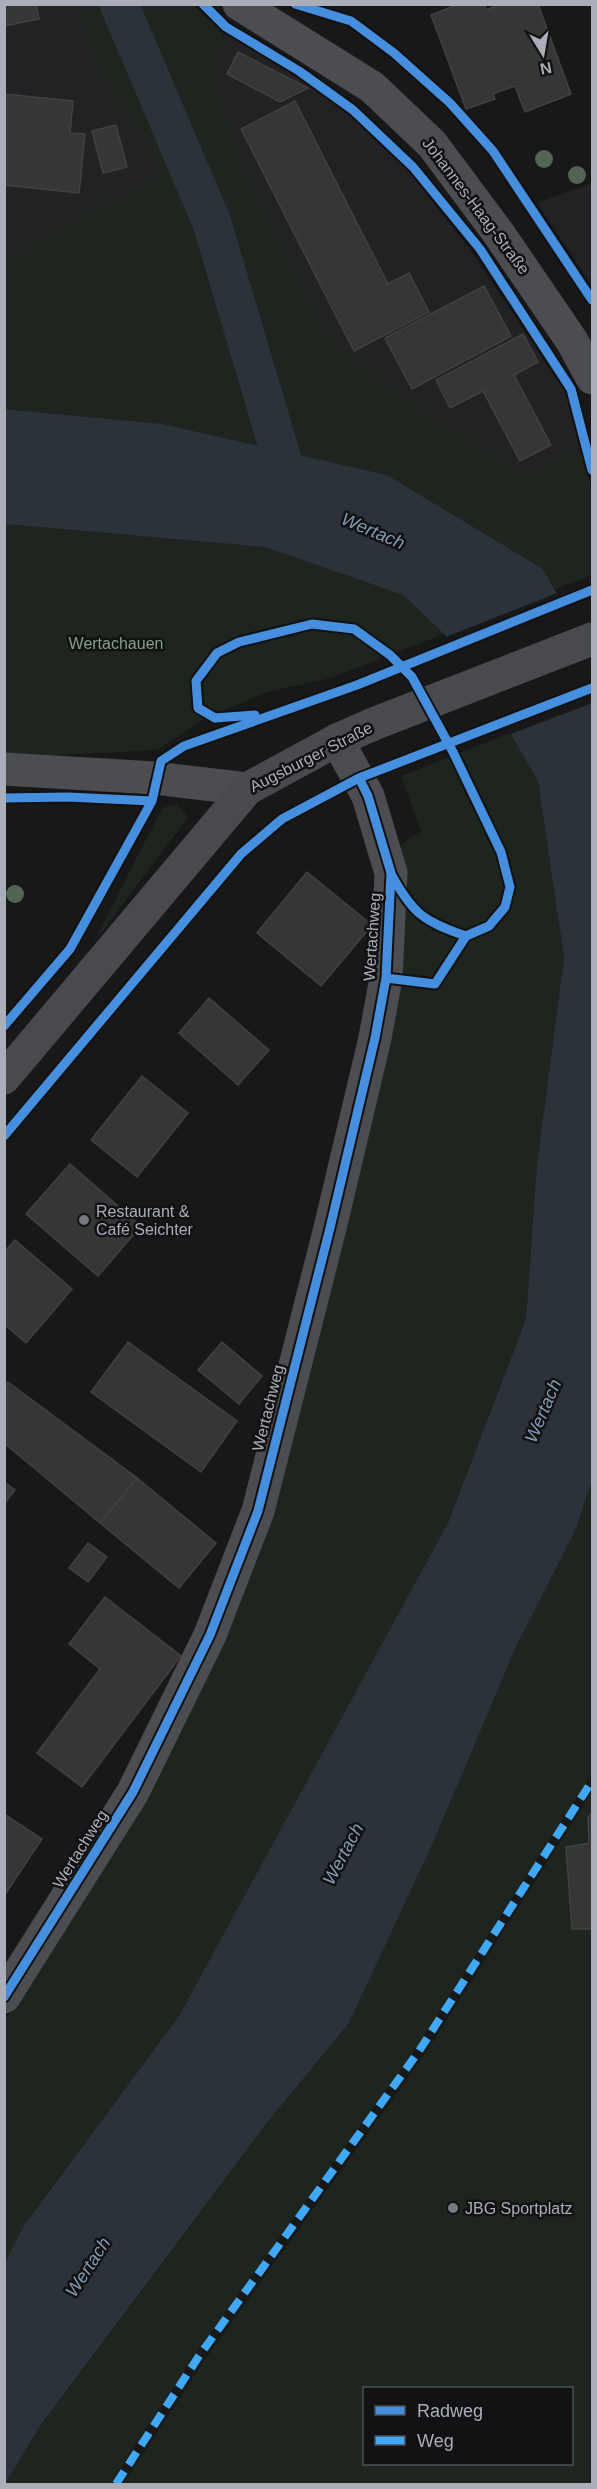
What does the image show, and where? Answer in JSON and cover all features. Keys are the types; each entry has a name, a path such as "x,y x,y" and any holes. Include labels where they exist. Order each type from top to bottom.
{"main road":[{"name":"Augsburger Straße","path":"4,1078 247,789 337,740 375,723 592,639"}],"street":[{"name":"Johannes-Haag-Straße","path":"239,4 372,87 432,144 500,234 583,337 592,378"},
{"name":"Wertachweg","path":"4,1997 133,1792 210,1635 261,1499 330,1228 375,1038 386,978 391,873 368,796 337,740"},
{"path":"4,769 155,778 247,789"}],"shaded area":[{"path":"4,5 102,5 161,177 5,359"},
{"path":"224,34 298,73 351,116 408,170 473,254 565,392 581,449 524,475 430,418 329,344 249,184 212,75"},
{"path":"592,183 592,285 537,203"}],"green space":[{"path":"75,5 193,5 224,34 212,75 249,184 329,344 430,418 524,475 581,449 592,490 592,575 555,589 543,569 387,475 163,424 5,409 5,265 86,216 161,177 150,145 94,57"},
{"name":"Wertachauen","path":"5,524 265,547 403,595 444,634 331,678 267,692 198,722 158,750 5,758"},
{"path":"510,733 538,781 564,958 537,1164 526,1319 448,1523 273,1847 179,2016 23,2227 5,2262 5,2020 145,1796 267,1513 396,848 421,831 401,776"},
{"path":"177,804 188,817 93,944 162,808"},
{"path":"592,1480 592,1773 414,2051 196,2353 110,2484 5,2484 40,2426 266,2124 349,2023 432,1845 516,1647 576,1529"},
{"name":"JBG Sportplatz","path":"592,1792 592,2484 123,2484 203,2362 425,2054"}],"water":[{"name":"Wertach","path":"4,409 163,424 387,475 543,569 592,655 592,1480 576,1529 516,1647 432,1845 349,2023 266,2124 40,2426 5,2484 5,2262 23,2227 179,2016 448,1523 526,1319 537,1164 564,958 538,781 510,733 444,634 403,595 265,547 5,524"}],"pier":[{"path":"560,592 592,649 592,703 508,735 443,638"}],"building":[{"path":"4,4 36,4 39,19 4,26"},
{"path":"459,4 484,4 486,10 501,4 538,4 571,94 525,112 515,86 493,94 495,99 466,109 431,15"},
{"path":"238,52 308,88 280,102 227,74"},
{"path":"4,94 73,101 70,133 85,134 79,193 4,185"},
{"path":"295,101 388,284 409,273 429,312 354,351 241,129"},
{"path":"116,125 127,167 103,173 92,131"},
{"path":"484,286 511,336 412,389 385,338"},
{"path":"523,334 538,362 514,375 551,445 520,461 483,391 450,408 436,380"},
{"path":"307,872 372,925 321,986 257,933"},
{"path":"209,998 269,1050 238,1085 179,1033"},
{"path":"142,1076 188,1113 137,1177 91,1140"},
{"name":"Restaurant & Café Seichter","path":"70,1164 141,1226 98,1276 26,1214"},
{"path":"15,1240 72,1289 26,1343 4,1324 4,1252"},
{"path":"128,1342 237,1421 201,1472 91,1392"},
{"path":"222,1342 262,1376 239,1404 198,1370"},
{"path":"8,1382 137,1478 100,1523 4,1443 4,1387"},
{"path":"137,1478 216,1543 179,1588 100,1523"},
{"path":"4,1482 15,1490 4,1504"},
{"path":"88,1543 107,1557 88,1582 69,1568"},
{"path":"105,1597 181,1656 82,1787 37,1753 100,1669 69,1644"},
{"path":"592,1813 592,1929 572,1929 566,1847 589,1843 588,1817"},
{"path":"4,1814 42,1839 4,1896"}],"waterway":[{"path":"119,4 212,223 293,497"}],"marked path":[{"path":"116,2484 199,2356 419,2051 592,1781"}],"cycle path":[{"path":"203,4 226,27 299,71 353,110 413,167 480,249 571,389 592,470"},
{"path":"295,4 351,21 394,53 450,103 493,151 592,300"},
{"path":"4,1026 70,949 152,801 161,761 184,746 357,685 592,590"},
{"path":"255,715 215,718 198,708 196,681 217,653 239,642 312,624 354,629 390,655 412,677 453,752 501,852 510,887 505,907 489,926 466,936 435,984 386,978"},
{"path":"4,1136 241,854 282,819 359,778 592,688"},
{"path":"4,1997 133,1792 210,1635 258,1511 330,1228 375,1038 386,978 391,873 368,796 359,778"},
{"path":"4,798 68,797 152,801"},
{"path":"391,874 406,898 421,914 439,926 466,936"}],"place":[{"name":"Restaurant & Café Seichter","path":"84,1220"},
{"name":"JBG Sportplatz","path":"453,2208"}]}
